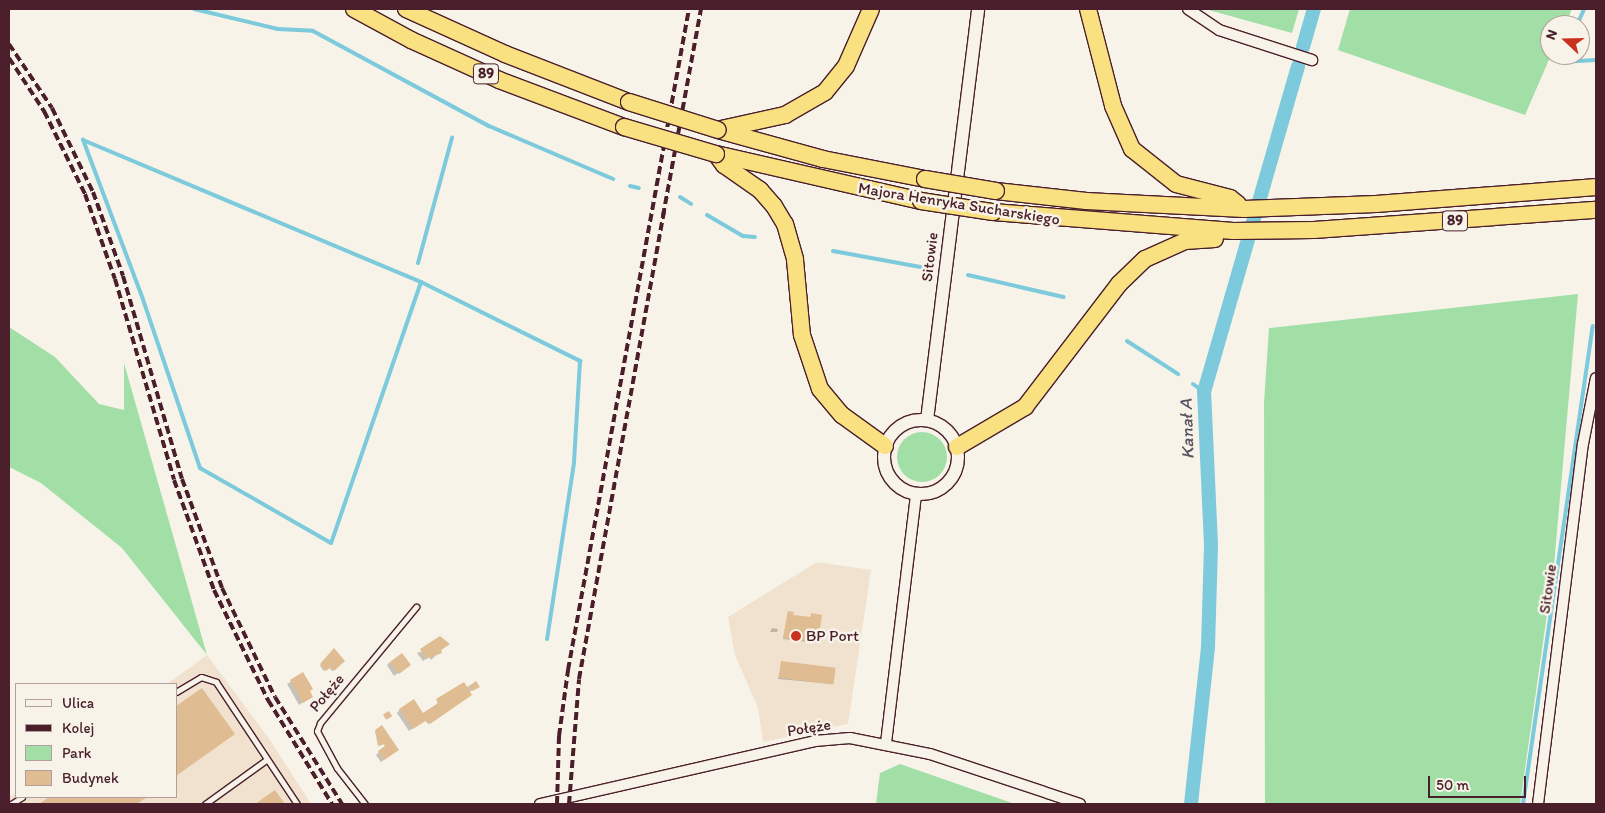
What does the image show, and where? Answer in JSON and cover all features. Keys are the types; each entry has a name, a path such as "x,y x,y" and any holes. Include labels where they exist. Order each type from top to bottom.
{"highway":[{"name":"Majora Henryka Sucharskiego","path":"354,9 411,40 499,80 624,126 716,154 921,201 993,212 1233,231 1314,230 1596,210"},
{"name":"Majora Henryka Sucharskiego","path":"406,9 513,58 629,102 718,130 823,159 996,191 1086,201 1244,209 1322,206 1596,187"},
{"path":"718,130 785,116 819,97 846,66 871,9"},
{"path":"1088,9 1113,106 1132,149 1176,184 1230,198 1244,209"},
{"path":"716,154 724,165 760,190 774,206 785,224 795,260 802,335 820,390 842,415 885,446"},
{"path":"957,447 1025,407 1119,284 1145,259 1178,243 1224,238 1233,231"}],"street":[{"name":"Sitowie","path":"927,420 978,9"},
{"path":"1188,9 1219,30 1312,60"},
{"name":"Sitowie","path":"1538,804 1583,444 1596,378"},
{"path":"927,420 942,426 957,447 956,471 946,484 932,493 916,494 899,487 888,473 885,446 901,426 927,420"},
{"path":"886,743 916,494"},
{"name":"Połęże","path":"540,804 815,741 850,738 886,743 930,754 1080,804"}],"lane":[{"name":"Połęże","path":"365,804 337,768 317,731 320,723 416,607"},
{"path":"178,691 201,677 216,682 297,804"},
{"path":"205,804 266,760"}],"shaded area":[{"name":"BP Port","path":"817,562 871,570 848,724 763,742 758,708 735,655 728,617"},
{"path":"207,655 270,740 311,804 9,804 9,797 15,794 15,798 178,798 178,683 168,683"}],"green space":[{"path":"1205,9 1299,9 1292,33"},
{"path":"1350,9 1572,9 1569,15 1540,15 1540,65 1547,65 1525,115 1338,50"},
{"path":"1578,294 1554,565 1520,804 1265,804 1264,403 1269,328"},
{"path":"9,327 55,357 99,404 124,410 124,363 207,655 122,548 41,483 9,467"},
{"path":"917,432 927,432 940,439 947,452 947,462 940,475 927,482 917,482 908,478 901,471 897,462 897,452 901,443 908,436"},
{"path":"900,764 1015,804 876,804 880,773"}],"building":[{"path":"788,611 794,612 793,615 811,617 811,613 822,615 818,642 783,638"},
{"path":"440,636 450,644 441,650 442,653 426,659 420,649"},
{"path":"334,648 345,661 334,671 331,667 326,671 320,664"},
{"path":"402,653 411,665 399,674 390,662"},
{"path":"781,661 836,668 834,685 779,678"},
{"path":"303,672 313,689 310,691 313,697 303,703 290,680"},
{"path":"476,681 480,687 472,691 469,686"},
{"path":"464,682 472,695 430,724 427,720 413,729 399,709 414,699 423,713 438,703 436,699"},
{"path":"202,688 235,734 178,775 178,705"},
{"path":"389,711 392,716 386,720 383,715"},
{"path":"382,725 399,750 384,760 378,751 385,746 383,744 379,746 375,730"},
{"path":"275,790 285,804 255,804"},
{"path":"48,798 146,798 137,804 39,804"}],"waterway":[{"path":"194,9 278,29 313,31 489,126 613,179"},
{"name":"Kanał A","path":"1303,47 1314,9"},
{"path":"1581,15 1584,9"},
{"path":"1590,60 1596,60"},
{"name":"Kanał A","path":"1191,804 1208,647 1211,545 1204,392 1298,66"},
{"path":"418,263 452,138"},
{"path":"83,140 421,282 331,543 200,468 141,294 83,140"},
{"path":"630,186 639,188"},
{"path":"680,197 691,204"},
{"path":"707,215 743,236 755,237"},
{"path":"833,251 921,267"},
{"path":"968,275 1063,297"},
{"path":"421,282 580,361 574,463 547,639"},
{"path":"1523,804 1593,326"},
{"path":"1127,341 1178,374"},
{"path":"1193,384 1204,392"}],"railway":[{"path":"557,804 559,736 568,670 689,9"},
{"path":"663,216 701,9"},
{"path":"9,44 52,108 93,192 123,276 182,479 222,588 275,697 342,804"},
{"path":"9,58 44,111 85,194 115,279 174,480 214,590 268,700 332,804"},
{"path":"569,804 579,679 664,209"}],"place":[{"name":"BP Port","path":"796,636"}]}
